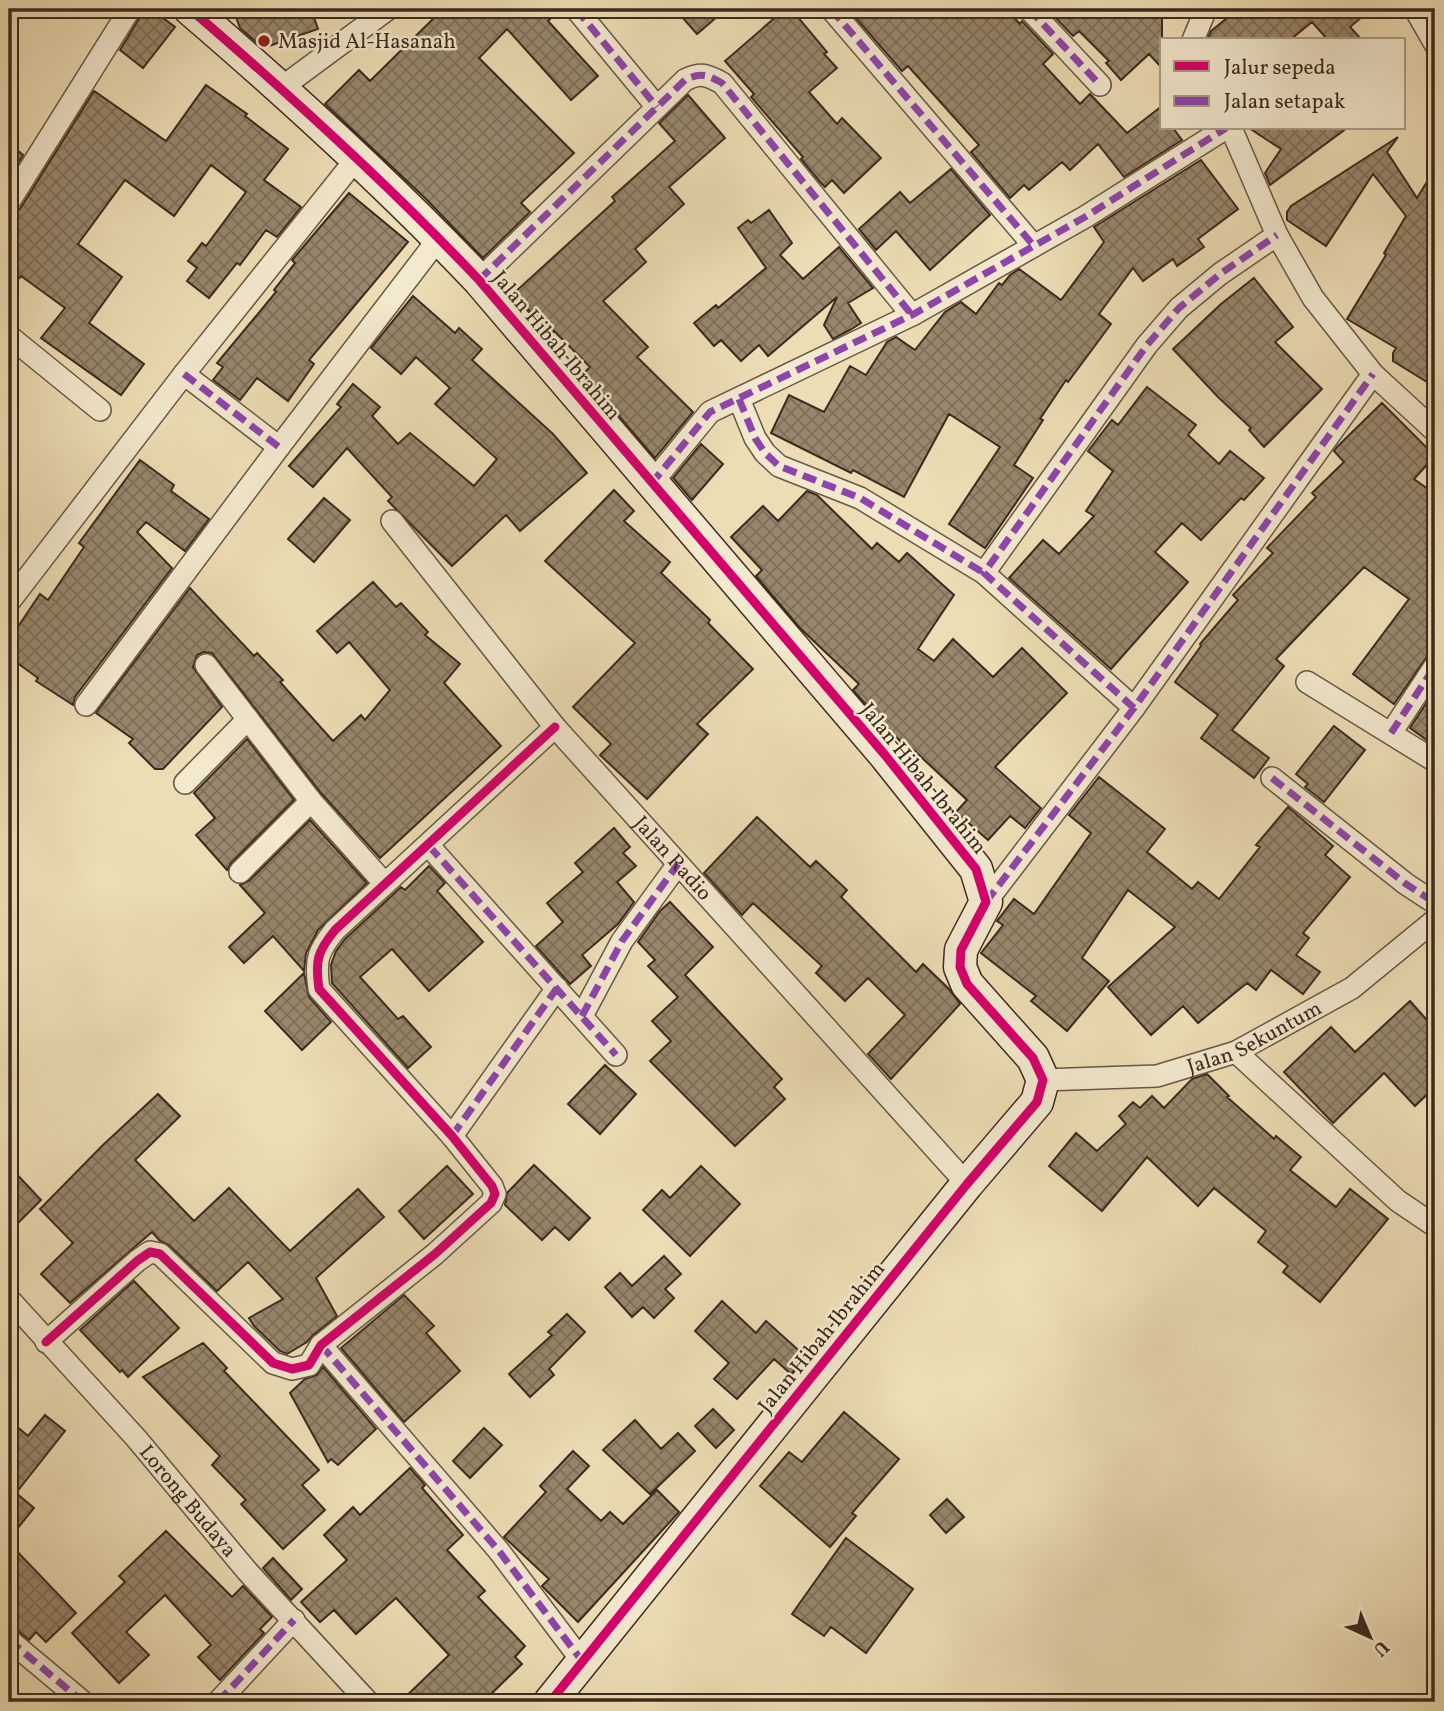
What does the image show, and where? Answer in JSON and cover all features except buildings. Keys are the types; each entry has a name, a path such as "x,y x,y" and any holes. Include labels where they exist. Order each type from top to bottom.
{"street":[{"path":"9,202 130,9"},
{"name":"Jalan Hibah Ibrahim","path":"190,9 281,88 439,238 479,280 885,755 976,869 986,902"},
{"path":"576,9 657,107"},
{"path":"831,9 1034,246"},
{"path":"1029,9 1100,85"},
{"path":"1415,9 1435,44"},
{"path":"1195,38 1206,10"},
{"path":"281,88 378,12"},
{"path":"479,280 685,80 698,74 709,75 722,83 912,315"},
{"path":"651,484 710,412 912,315 1085,217 1225,130"},
{"path":"1229,130 1277,235 1313,298 1373,374 1435,431"},
{"path":"9,601 184,374 356,159"},
{"path":"984,573 1147,345 1179,308 1220,274 1277,235"},
{"path":"86,705 439,238"},
{"path":"9,336 100,410"},
{"path":"184,374 279,447"},
{"path":"1043,1080 1033,1058 967,984 960,967 961,950 986,902 1134,708 1373,374"},
{"path":"739,398 755,439 779,466 860,498 984,573 1134,708"},
{"name":"Jalan Radio","path":"393,521 555,727 967,1184"},
{"path":"206,665 311,801 385,884"},
{"path":"1391,733 1435,666"},
{"path":"1307,682 1435,761"},
{"path":"185,783 248,719"},
{"path":"46,1342 150,1252 160,1254 274,1363 292,1369 309,1365 321,1345 435,1254 491,1203 495,1194 492,1186 452,1136 319,989 316,964 323,946 335,930 555,727"},
{"path":"1272,778 1406,884 1435,903"},
{"path":"240,872 311,801"},
{"path":"429,846 616,1055"},
{"path":"582,1016 622,941 678,864"},
{"name":"Jalan Sekuntum","path":"1043,1080 1157,1076 1236,1052 1352,988 1435,920"},
{"path":"452,1136 557,988"},
{"path":"1236,1052 1398,1201 1435,1226"},
{"name":"Jalan Hibah Ibrahim","path":"550,1702 967,1184 1037,1102 1043,1080"},
{"name":"Lorong Budaya","path":"9,1298 46,1342 136,1438 247,1571 368,1702"},
{"path":"321,1345 499,1551 582,1661"},
{"path":"218,1702 294,1620"},
{"path":"9,1640 83,1702"}],"marked path":[{"path":"369,9 376,17"},
{"path":"576,9 657,107"},
{"path":"831,9 1034,246"},
{"path":"1029,9 1100,85"},
{"path":"1204,14 1209,9"},
{"path":"479,280 685,80 704,76 722,83 912,315"},
{"path":"651,484 710,412 912,315 1085,217 1223,130"},
{"path":"1134,708 984,573 1147,345 1179,308 1220,274 1277,235"},
{"path":"184,374 279,447"},
{"path":"986,902 1134,708 1373,374"},
{"path":"739,399 755,438 765,453 779,466 860,498 984,573"},
{"path":"1391,733 1435,666"},
{"path":"1272,778 1406,884 1435,903"},
{"path":"429,846 616,1055"},
{"path":"582,1016 622,941 678,864"},
{"path":"452,1136 557,988"},
{"path":"321,1345 499,1551 582,1661"},
{"path":"218,1702 294,1620"},
{"path":"9,1640 83,1702"}],"cycle path":[{"path":"190,9 338,141 410,209 479,280 885,755 976,869 986,902 961,950 960,967 967,984 1033,1058 1043,1080 1037,1102 967,1184 550,1702"},
{"path":"46,1342 150,1252 160,1254 273,1363 292,1369 309,1365 321,1345 435,1254 491,1203 495,1194 492,1186 452,1136 319,989 317,971 321,951 335,930 555,727"}],"place":[{"name":"Masjid Al-Hasanah","path":"264,41"}]}
